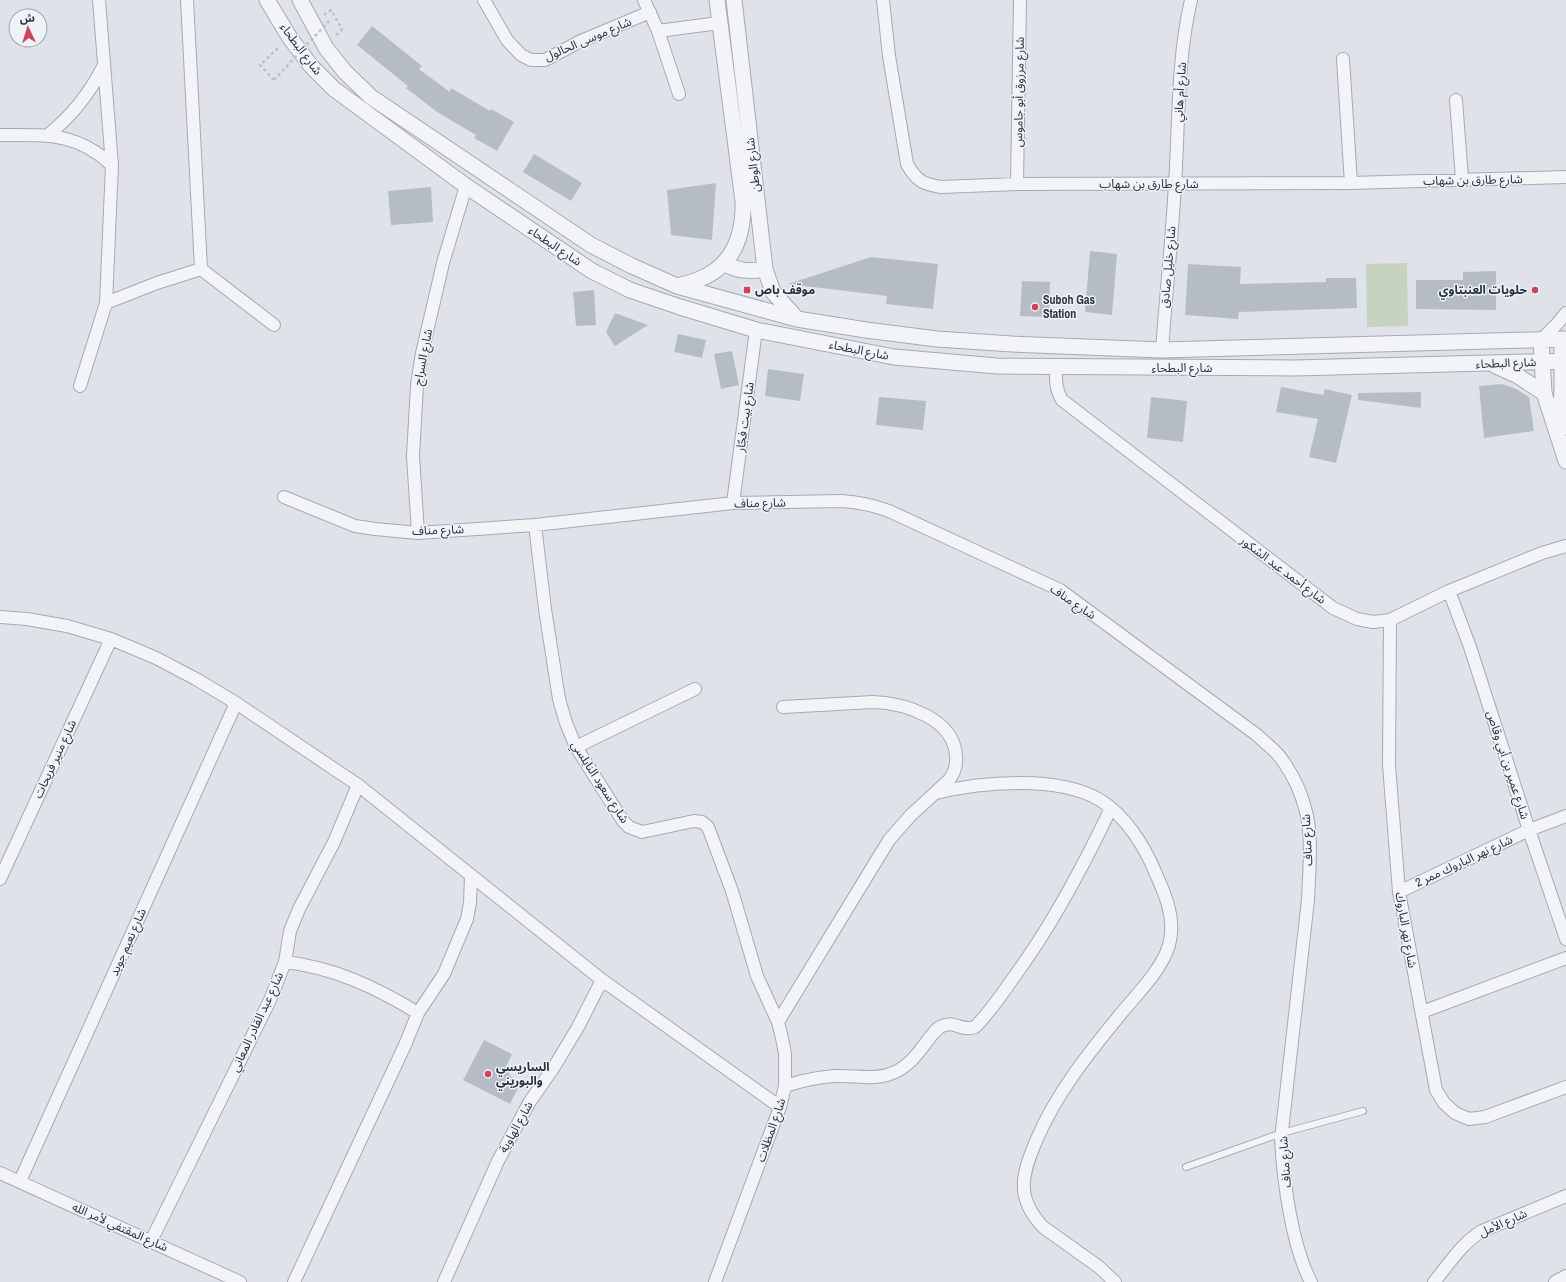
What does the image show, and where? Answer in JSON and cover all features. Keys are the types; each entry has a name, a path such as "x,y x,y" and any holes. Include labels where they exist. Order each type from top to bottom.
{"street":[{"path":"80,386 106,303 112,165 99,0"},
{"path":"187,0 201,269 274,325"},
{"name":"شارع البطحاء","path":"267,0 290,38 311,66 334,89 466,186 592,271 630,290 756,330 894,357 997,366 1294,368 1564,361"},
{"name":"شارع البطحاء","path":"300,0 326,48 345,72 371,97 591,245 676,286 797,319 937,339 1012,344 1162,350 1564,339"},
{"name":"شارع موسى الحالول","path":"484,0 507,40 521,55 531,60 545,60 581,41 650,12"},
{"path":"644,0 658,31 680,94"},
{"name":"شارع الوطن","path":"676,286 701,279 714,272 724,263 739,240 743,214 717,0"},
{"name":"شارع الوطن","path":"734,0 765,269 773,292 797,319"},
{"name":"شارع طارق بن شهاب","path":"883,0 889,56 903,150 907,164 914,176 922,182 941,187 1017,184 1351,183 1566,177"},
{"name":"شارع مرزوق أبو جاموس","path":"1017,184 1020,0"},
{"name":"شارع أم هاني","path":"1175,184 1179,96 1183,50 1191,0"},
{"path":"658,31 719,23"},
{"path":"1343,59 1351,183"},
{"path":"48,135 60,126 81,103 90,91 105,64"},
{"path":"1456,100 1462,179"},
{"path":"0,135 48,135 63,137 83,144 102,156 112,165"},
{"name":"شارع خليل صادق","path":"1162,350 1175,184"},
{"name":"شارع السراج","path":"418,532 413,456 417,385 422,353 443,263 466,186"},
{"path":"724,263 732,268 743,271 765,269"},
{"path":"106,303 158,283 201,269"},
{"path":"1566,314 1542,340 1544,393 1566,461"},
{"name":"شارع بيت فجّار","path":"733,504 756,330"},
{"path":"1558,438 1564,390 1564,339"},
{"path":"1491,364 1518,376 1544,393"},
{"name":"شارع أحمد عبد الشكور","path":"1056,367 1056,387 1062,400 1333,608 1357,619 1373,622 1390,620 1449,591 1542,553 1566,546"},
{"name":"شارع مناف","path":"284,497 354,526 418,532 535,525 733,504 841,501 870,505 889,511 1060,590 1257,736 1283,760 1299,790 1306,809 1309,865 1308,900 1282,1133 1282,1158 1291,1219 1305,1272 1311,1282"},
{"name":"شارع سعود النابلسي","path":"535,525 545,609 559,699 566,723 576,747 623,821 629,827 642,832 694,820 702,822 708,827 737,906 757,976"},
{"name":"شارع عمير بن أبي وقاص","path":"1449,591 1470,648 1566,939"},
{"path":"0,617 28,619 67,626 111,639 156,658 190,675 236,703 358,785 602,980 780,1107"},
{"name":"شارع نهر الباروك","path":"1390,620 1389,765 1399,892 1436,1090 1444,1104 1455,1113 1469,1120 1485,1117 1566,1087"},
{"name":"شارع منير فريحات","path":"0,879 111,639"},
{"path":"576,747 695,689"},
{"path":"778,1022 889,840 911,815 936,793 952,776 956,760 956,752 949,735 944,728 912,708 886,702 783,707"},
{"name":"شارع نعيم جويد","path":"20,1181 236,703"},
{"path":"936,793 983,784 1023,783 1075,790 1100,800 1121,817 1150,860 1163,888 1171,916 1171,934 1169,944 1161,963 1078,1067 1062,1090 1039,1134 1027,1162 1024,1180 1026,1200 1036,1219 1043,1227 1098,1267 1115,1282"},
{"path":"285,962 290,931 299,909 334,842 358,785"},
{"path":"785,1086 818,1078 851,1076 874,1078 889,1074 898,1071 910,1062 937,1029 942,1026 952,1024 964,1029 975,1027 1004,992 1048,927 1074,882 1111,808"},
{"name":"شارع نهر الباروك ممر 2","path":"1399,892 1529,830 1566,816"},
{"path":"294,1282 405,1045 418,1013 444,974 468,919 471,876"},
{"path":"1422,1012 1566,958"},
{"name":"شارع عبد القادر المعاني","path":"151,1241 270,1000 285,962 305,964 343,974 418,1013"},
{"name":"شارع المظلات","path":"715,1282 780,1107 785,1086 784,1054 778,1022 757,976"},
{"name":"شارع الهاوية","path":"444,1282 498,1161 529,1103 554,1067 578,1028 602,980"},
{"name":"شارع المقتفي لأمر الله","path":"0,1173 240,1282"},
{"name":"شارع الأمل","path":"1434,1282 1462,1247 1473,1236 1566,1196"},
{"path":"1555,1282 1566,1276"}],"lane":[{"path":"1186,1167 1282,1133 1363,1111"}],"path":[{"path":"290,38 260,65 274,80 330,21 325,14 331,10 342,29"}],"green space":[{"path":"1407,263 1408,326 1367,327 1366,264"}],"building":[{"path":"372,26 422,66 419,69 450,92 451,88 490,111 491,109 514,122 497,151 474,138 476,135 437,112 406,88 408,86 357,45"},
{"path":"534,154 582,183 571,201 523,172"},
{"path":"716,183 712,240 671,235 667,190"},
{"path":"431,187 433,222 391,225 388,191"},
{"path":"1090,251 1117,254 1112,315 1085,312"},
{"path":"871,257 938,264 933,309 886,304 887,296 788,284"},
{"path":"1188,264 1241,267 1240,284 1326,282 1326,278 1356,278 1357,308 1239,312 1238,319 1185,315"},
{"path":"1496,271 1496,310 1416,309 1416,280 1463,280 1463,272"},
{"path":"1022,281 1050,282 1049,317 1020,316"},
{"path":"594,290 596,325 576,326 573,292"},
{"path":"615,313 648,325 615,346 606,332"},
{"path":"678,334 706,340 702,358 674,352"},
{"path":"732,351 739,385 721,389 714,354"},
{"path":"768,369 804,374 800,401 765,396"},
{"path":"1502,384 1516,389 1529,397 1534,431 1484,438 1479,386"},
{"path":"1281,387 1323,395 1325,389 1352,395 1336,463 1309,457 1318,419 1276,412"},
{"path":"1421,392 1421,408 1358,400 1358,393"},
{"path":"879,397 926,401 923,430 876,425"},
{"path":"1151,397 1187,401 1183,442 1147,438"},
{"name":"الساريسي والبوريني","path":"484,1040 512,1054 505,1069 519,1086 510,1104 463,1080"}],"place":[{"name":"موقف باص","path":"747,290"},
{"name":"حلويات العنبتاوي","path":"1535,290"},
{"name":"Suboh Gas Station","path":"1035,307"},
{"name":"الساريسي والبوريني","path":"488,1074"}]}
